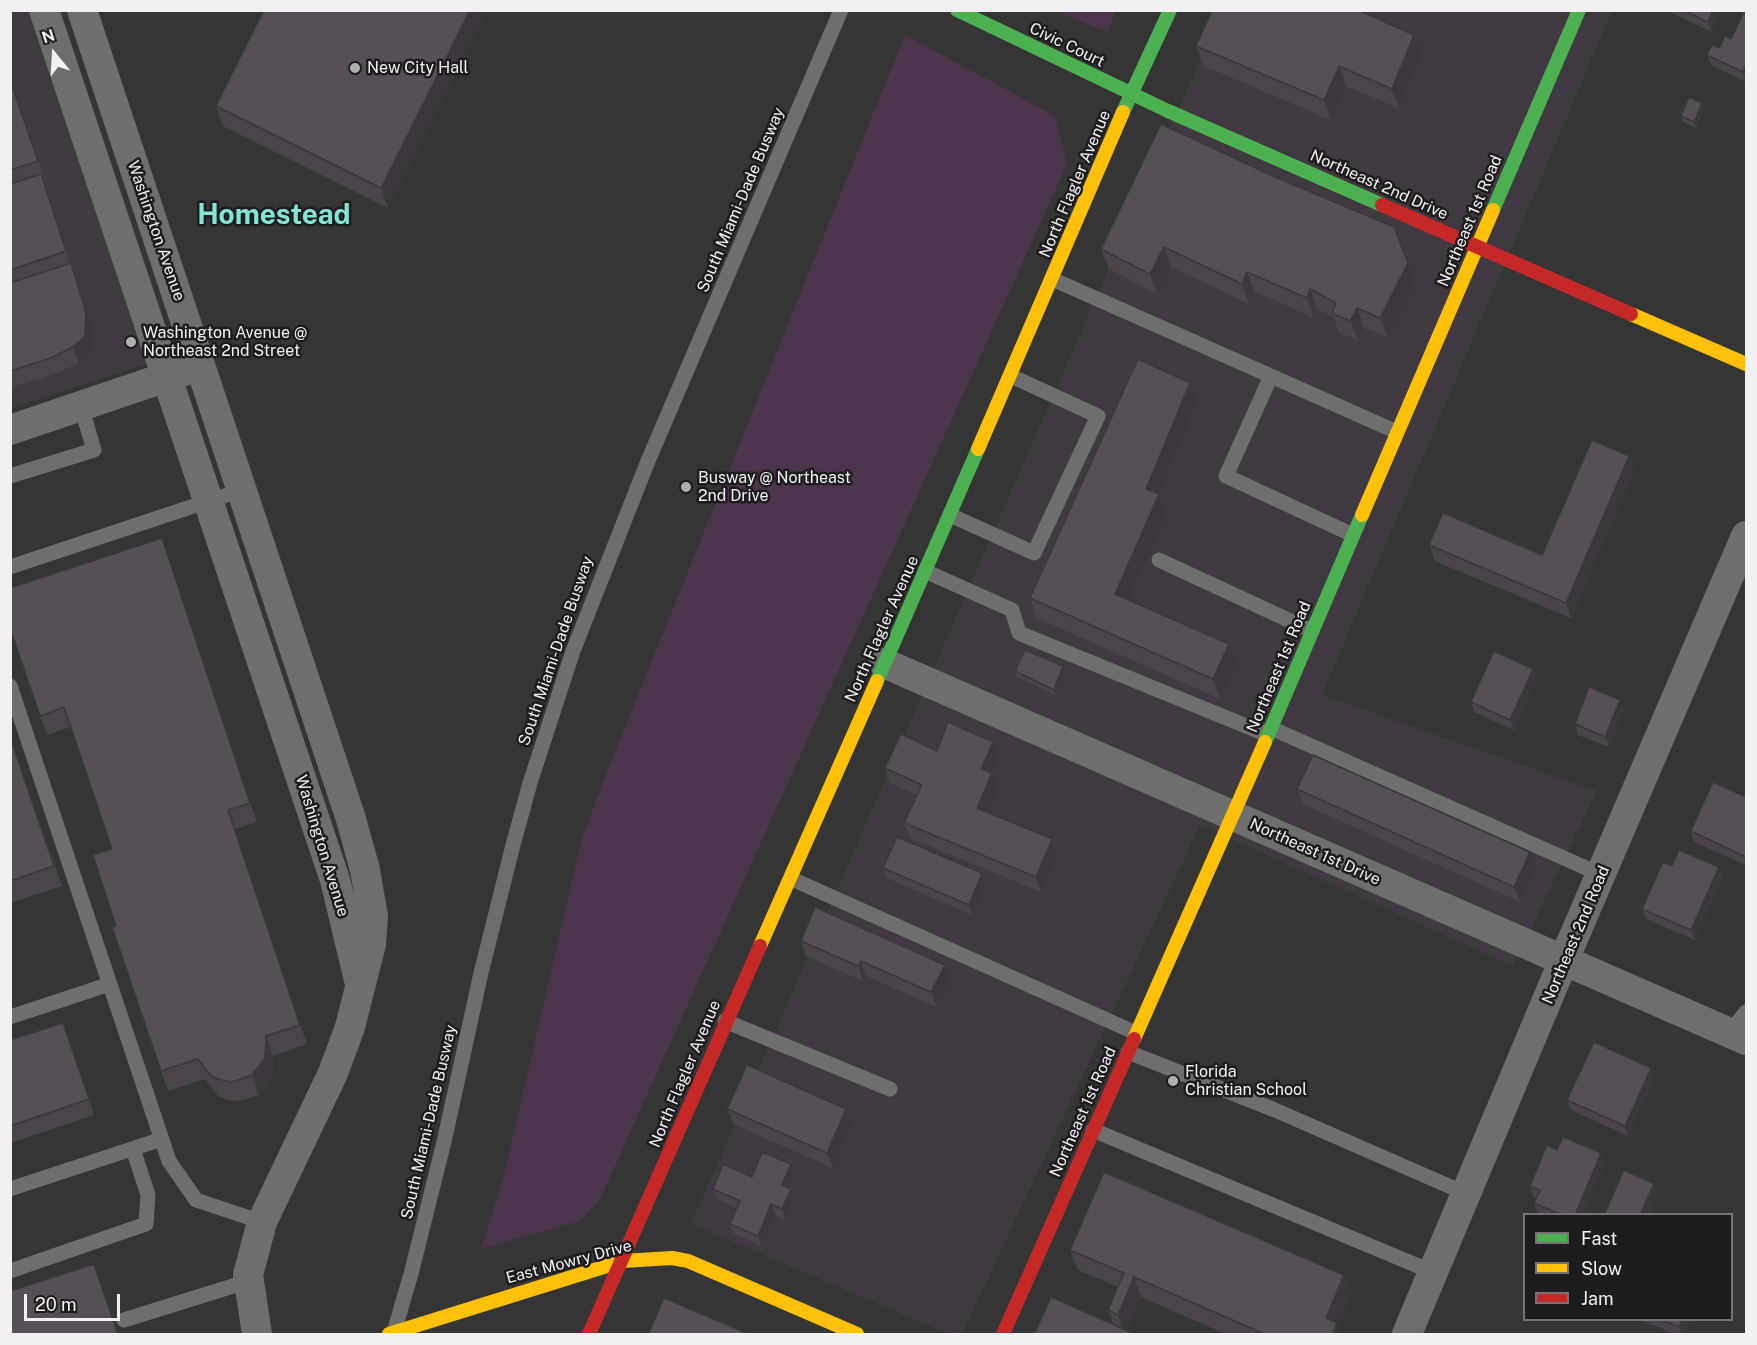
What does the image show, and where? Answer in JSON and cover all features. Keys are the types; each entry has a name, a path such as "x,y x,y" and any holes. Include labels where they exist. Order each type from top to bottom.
{"street":[{"name":"Washington Avenue","path":"44,10 336,880 361,986"},
{"name":"Washington Avenue","path":"82,10 351,819 365,870 373,916 371,944 361,986"},
{"name":"Civic Court","path":"957,10 1131,94"},
{"name":"North Flagler Avenue","path":"589,1335 725,1021 792,879 1131,94 1170,10"},
{"name":"Northeast 1st Road","path":"1003,1335 1269,731 1579,10"},
{"name":"Northeast 2nd Drive","path":"1131,94 1746,364"},
{"path":"10,430 201,366"},
{"name":"Northeast 2nd Road","path":"1407,1335 1435,1273 1563,962 1746,536"},
{"name":"Northeast 1st Drive","path":"884,663 1563,962 1741,1028"},
{"path":"257,1335 248,1275 262,1222 333,1073 350,1028 361,986"},
{"name":"East Mowry Drive","path":"392,1334 568,1276 623,1261 672,1257 688,1261 856,1335"}],"lane":[{"name":"South Miami-Dade Busway","path":"392,1334 411,1274 444,1142 481,973 513,845 566,672 637,488 842,10"},
{"path":"1052,279 1397,432"},
{"path":"950,515 1034,553 1098,416 1011,376"},
{"path":"1271,376 1226,476 1353,535"},
{"path":"10,476 94,450 81,406"},
{"path":"10,567 242,490"},
{"path":"1159,560 1312,631"},
{"path":"925,571 1012,610 1019,633 1269,731 1602,874"},
{"path":"10,686 169,1161 196,1200 262,1222"},
{"path":"792,879 1136,1033"},
{"path":"10,1017 110,984"},
{"path":"725,1021 890,1089"},
{"path":"1128,1052 1275,1110 1467,1194"},
{"path":"1093,1130 1435,1273"},
{"path":"10,1189 162,1139"},
{"path":"10,1271 146,1224 148,1195 133,1149"},
{"path":"124,1320 249,1281"}],"shaded area":[{"path":"10,11 31,11 150,363 11,408"},
{"path":"1056,11 1116,11 1107,32"},
{"path":"1221,11 1612,11 1322,695 1597,791 1513,966 1200,825 962,1334 949,1334 691,1224"},
{"path":"905,35 1055,116 1067,164 600,1199 580,1221 481,1249 504,1176 581,842 609,767"}],"building":[{"name":"New City Hall","path":"264,10 470,10 381,188 216,106"},
{"path":"1212,10 1358,10 1414,35 1392,89 1339,66 1324,100 1196,46"},
{"path":"1683,10 1713,10 1708,22"},
{"path":"1745,10 1746,64 1743,72 1707,55 1712,45 1719,48 1725,36 1731,39"},
{"path":"10,80 38,161 10,170"},
{"path":"1689,97 1702,103 1694,122 1681,116"},
{"path":"1161,124 1275,177 1394,227 1408,263 1380,318 1357,308 1350,321 1332,313 1336,303 1310,289 1307,298 1247,272 1242,284 1164,247 1150,274 1101,249"},
{"path":"41,174 66,251 10,270 10,184"},
{"path":"71,263 86,313 85,336 73,347 51,358 10,371 10,283"},
{"path":"1138,359 1190,383 1146,489 1159,494 1115,594 1229,644 1213,679 1030,598"},
{"path":"1592,440 1629,456 1566,603 1429,545 1443,513 1542,555"},
{"path":"162,538 250,803 228,810 300,1025 266,1036 265,1058 252,1075 232,1082 211,1076 198,1059 161,1071 112,927 116,926 93,855 112,849 64,707 40,716 10,628 10,588"},
{"path":"1025,650 1063,666 1054,690 1015,671"},
{"path":"1494,651 1533,669 1510,720 1471,702"},
{"path":"1589,687 1620,700 1605,737 1575,724"},
{"path":"948,722 993,742 981,769 992,773 977,808 1052,839 1036,877 904,823 922,785 885,768 901,734 937,751"},
{"path":"10,737 54,866 10,881"},
{"path":"1313,755 1530,852 1514,887 1297,789"},
{"path":"1713,782 1746,797 1746,857 1691,831"},
{"path":"897,837 982,873 969,905 883,868"},
{"path":"1679,850 1719,867 1691,930 1642,909 1663,862 1672,866"},
{"path":"815,907 945,965 931,992 861,961 858,966 801,941"},
{"path":"63,1023 89,1099 10,1126 10,1040"},
{"path":"1594,1042 1651,1068 1625,1126 1567,1100"},
{"path":"747,1065 846,1109 827,1153 727,1109"},
{"path":"1563,1137 1601,1153 1576,1213 1557,1213 1534,1203 1540,1190 1530,1186 1547,1145 1557,1150"},
{"path":"762,1152 791,1164 782,1185 791,1189 782,1209 771,1204 758,1236 730,1224 740,1201 713,1189 723,1164 752,1177"},
{"path":"1624,1170 1654,1184 1641,1213 1605,1213"},
{"path":"1104,1172 1344,1275 1326,1318 1337,1323 1332,1335 1267,1335 1134,1277 1118,1315 1108,1310 1124,1273 1070,1250"},
{"path":"94,1264 118,1335 10,1335 10,1291"},
{"path":"1051,1297 1137,1335 1034,1335"},
{"path":"664,1298 751,1335 648,1335"},
{"path":"1664,1321 1682,1321 1679,1327"}],"traffic: fast":[{"path":"957,10 1168,111 1382,205"},
{"path":"1123,112 1170,10"},
{"path":"1493,210 1579,10"},
{"path":"877,681 978,449"},
{"path":"1265,742 1362,515"}],"traffic: slow":[{"path":"978,449 1123,112"},
{"path":"1362,515 1493,210"},
{"path":"1631,314 1746,364"},
{"path":"760,946 877,681"},
{"path":"1134,1039 1265,742"},
{"path":"389,1334 623,1261 672,1258 688,1261 857,1334"}],"traffic: jam":[{"path":"1382,205 1631,314"},
{"path":"589,1334 760,946"},
{"path":"1003,1334 1134,1039"}],"place":[{"name":"New City Hall","path":"355,68"},
{"name":"Washington Avenue @ Northeast 2nd Street","path":"131,342"},
{"name":"Busway @ Northeast 2nd Drive","path":"686,487"},
{"name":"Florida Christian School","path":"1173,1081"}],"district":[{"name":"Homestead","path":"274,215"}]}
